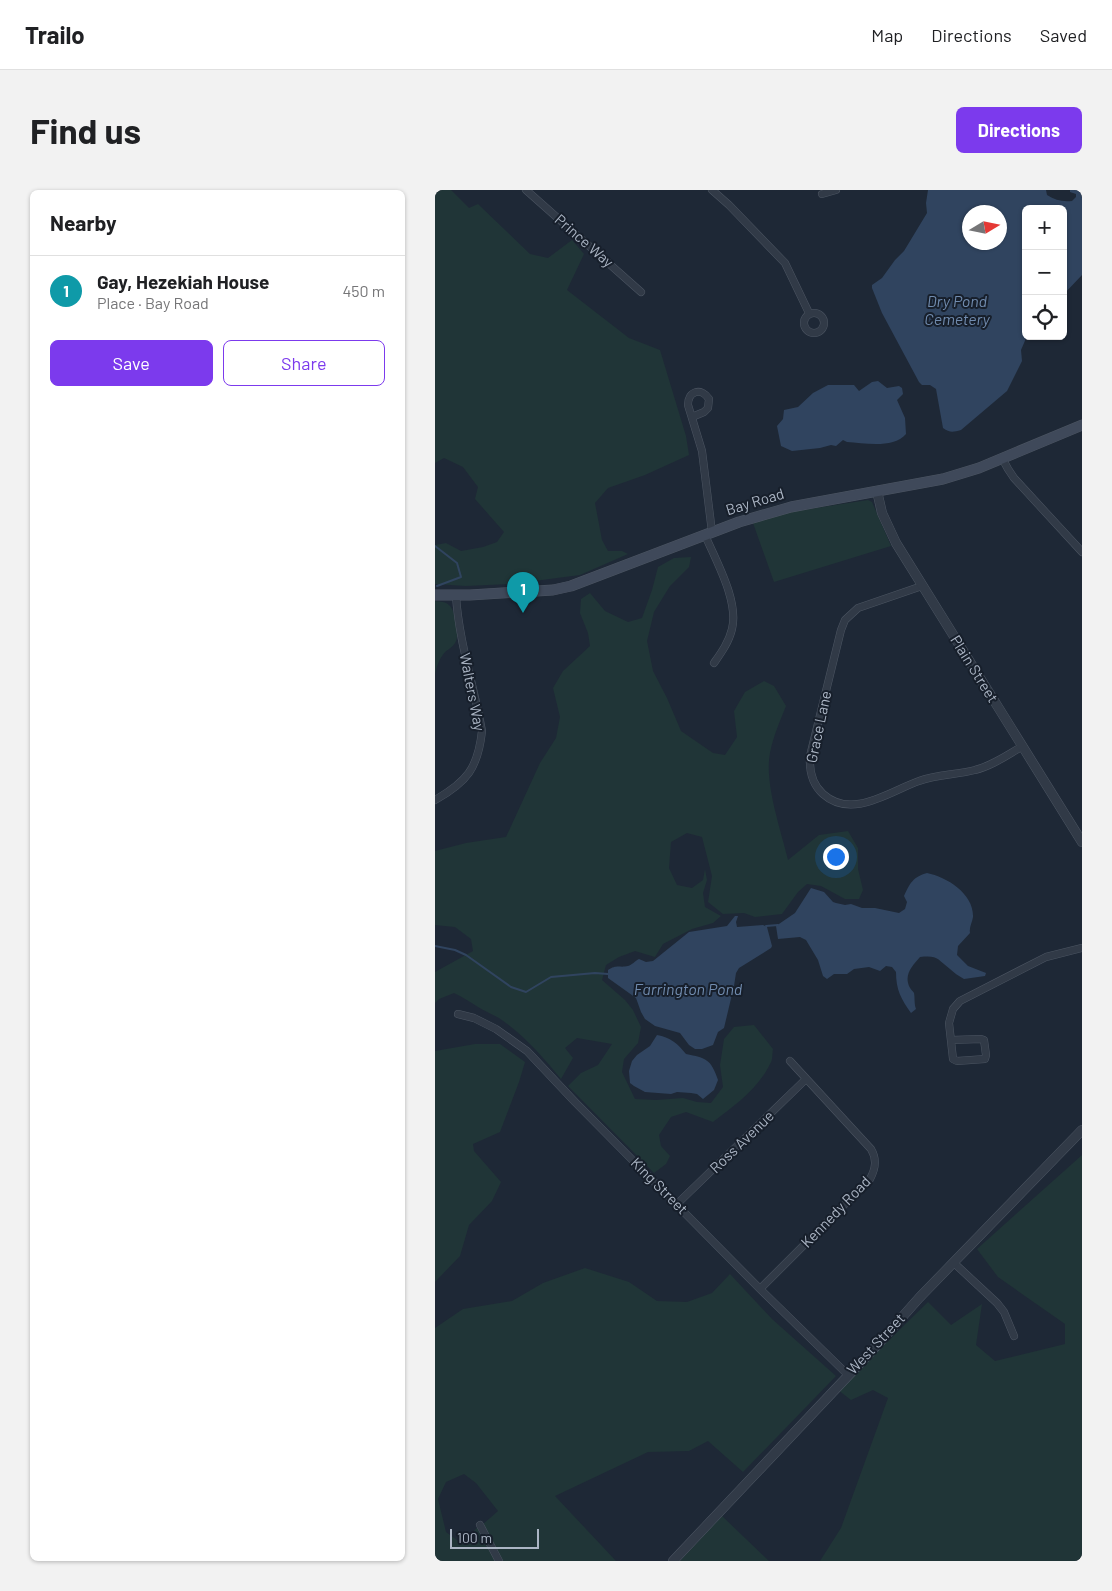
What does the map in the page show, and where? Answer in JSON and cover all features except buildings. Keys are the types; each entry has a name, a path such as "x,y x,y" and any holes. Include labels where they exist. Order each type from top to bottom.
{"main road":[{"name":"Bay Road","path":"435,595 456,596 553,590 571,586 739,522 791,507 943,479 979,468 1082,425"}],"street":[{"name":"Prince Way","path":"526,190 641,292"},
{"path":"712,190 787,265 809,313"},
{"path":"822,194 836,190"},
{"path":"692,417 702,451 708,533 731,597 734,613 730,636 714,663"},
{"path":"1002,458 1007,470 1082,552"},
{"name":"Plain Street","path":"877,491 882,513 892,536 1082,842"},
{"name":"Grace Lane","path":"922,586 858,608 845,620 810,756 810,772 816,786 834,801 855,805 931,777 967,772 984,767 1023,746"},
{"name":"Walters Way","path":"435,800 458,786 469,774 477,758 482,731 459,622 456,596"},
{"path":"951,1040 983,1039 985,1043 985,1058 983,1060 954,1061 952,1058 949,1031 950,1018 953,1009 960,1001 1046,957 1082,948"},
{"name":"King Street","path":"458,1014 474,1018 496,1029 527,1051 760,1290 848,1374"},
{"name":"Kennedy Road","path":"760,1290 870,1179 874,1172 875,1156 871,1149 789,1061"},
{"name":"Ross Avenue","path":"677,1204 806,1079"},
{"name":"West Street","path":"673,1561 919,1298 1082,1130"},
{"path":"954,1263 997,1303 1014,1336"},
{"path":"480,1525 499,1561"}],"green space":[{"path":"435,190 451,190 469,208 478,204 530,254 548,258 572,240 584,254 567,290 629,338 660,350 686,436 689,455 645,475 608,488 595,503 602,540 608,551 622,551 628,554 580,575 511,584 466,586 435,584 435,545 446,543 461,551 483,547 497,542 504,532 475,499 478,487 463,467 444,458 435,463"},
{"path":"868,500 872,502 891,546 774,582 753,523 790,512"},
{"path":"691,557 689,567 670,586 654,612 647,641 653,671 681,731 713,753 725,755 737,737 734,711 745,692 764,681 774,686 786,706 771,747 769,778 788,860 819,835 848,831 858,848 858,869 863,890 859,899 845,899 821,886 807,884 798,892 782,914 755,917 744,913 723,914 708,902 712,876 702,837 687,833 671,842 669,868 677,885 692,888 703,880 705,869 707,880 703,893 705,907 721,916 713,923 692,929 663,944 655,957 635,951 619,957 606,965 602,980 625,1000 633,1010 641,1027 638,1043 624,1059 622,1072 635,1099 683,1098 711,1103 723,1087 720,1065 724,1039 734,1027 754,1025 773,1049 771,1062 759,1081 745,1096 713,1122 686,1112 671,1117 659,1135 661,1146 670,1156 666,1164 654,1173 568,1086 581,1073 598,1065 612,1044 577,1038 565,1048 573,1058 561,1079 540,1054 499,1018 454,993 439,999 435,1003 435,972 473,951 471,939 455,927 435,925 435,851 466,843 506,837 540,763 556,738 560,717 553,688 563,671 590,646 588,633 580,613 581,599 590,593 605,611 628,622 642,618 658,567 674,558"},
{"path":"435,601 447,603 452,609 457,628 457,638 455,643 441,657 435,674"},
{"path":"475,1044 500,1044 525,1062 500,1132 473,1144 474,1151 501,1182 492,1201 469,1225 460,1256 435,1282 435,1051"},
{"path":"1082,1155 1082,1561 820,1561 841,1528 888,1398 873,1390 851,1400 838,1390 928,1302 951,1325 982,1304 976,1345 995,1361 1065,1344 1065,1324 998,1277 977,1249"},
{"path":"585,1268 629,1282 657,1301 687,1302 712,1293 730,1274 772,1319 836,1376 743,1472 708,1441 689,1451 648,1452 555,1496 616,1561 500,1561 482,1525 498,1511 476,1483 464,1474 446,1482 438,1499 446,1532 461,1543 480,1525 499,1561 435,1561 435,1328 463,1309 512,1301 543,1283"},
{"path":"722,1516 769,1561 680,1561"}],"water":[{"name":"Dry Pond Cemetery","path":"928,190 1046,190 1047,195 1050,197 1072,201 1076,194 1070,192 1070,190 1080,190 1082,198 1082,275 1067,291 1067,205 1022,205 1022,340 1025,340 1021,350 1022,361 1007,391 961,430 954,432 943,428 936,389 930,385 922,385 919,382 882,313 872,288 872,285 882,278 904,251 927,213"},
{"path":"878,381 887,388 899,386 902,388 903,394 897,400 905,418 906,434 900,439 894,442 878,444 847,442 843,440 836,446 831,445 792,451 781,446 777,426 783,419 784,410 798,407 813,393 828,385 854,385 859,391 872,382"},
{"path":"927,873 943,878 951,883 969,901 973,917 970,933 958,946 957,955 968,966 986,973 985,976 964,979 937,959 920,957 908,974 908,982 914,993 916,1009 911,1013 900,994 896,972 892,967 886,966 880,971 869,967 854,969 847,974 834,974 827,979 823,976 818,960 806,940 800,937 778,939 776,926 795,913 811,888 824,892 836,903 899,913 905,909 907,902 904,896 910,884 918,876"},
{"name":"Farrington Pond","path":"735,916 738,916 737,927 763,925 767,927 772,946 739,968 736,973 724,1028 718,1032 713,1045 702,1049 695,1049 689,1045 680,1033 655,1026 645,1019 636,998 608,978 608,970 611,968 628,966 639,959 646,962 653,961 689,932 727,926"},
{"path":"657,1035 666,1037 686,1054 703,1058 707,1061 713,1068 718,1080 714,1090 703,1099 697,1094 691,1093 645,1092 630,1083 629,1071 632,1061 650,1046"}],"waterway":[{"path":"435,546 457,563 461,577 437,586"},
{"path":"766,926 778,925"},
{"path":"435,946 455,950 466,955 511,987 526,992 551,977 595,973 608,974"}],"place":[{"name":"Gay, Hezekiah House","path":"523,613"}]}
